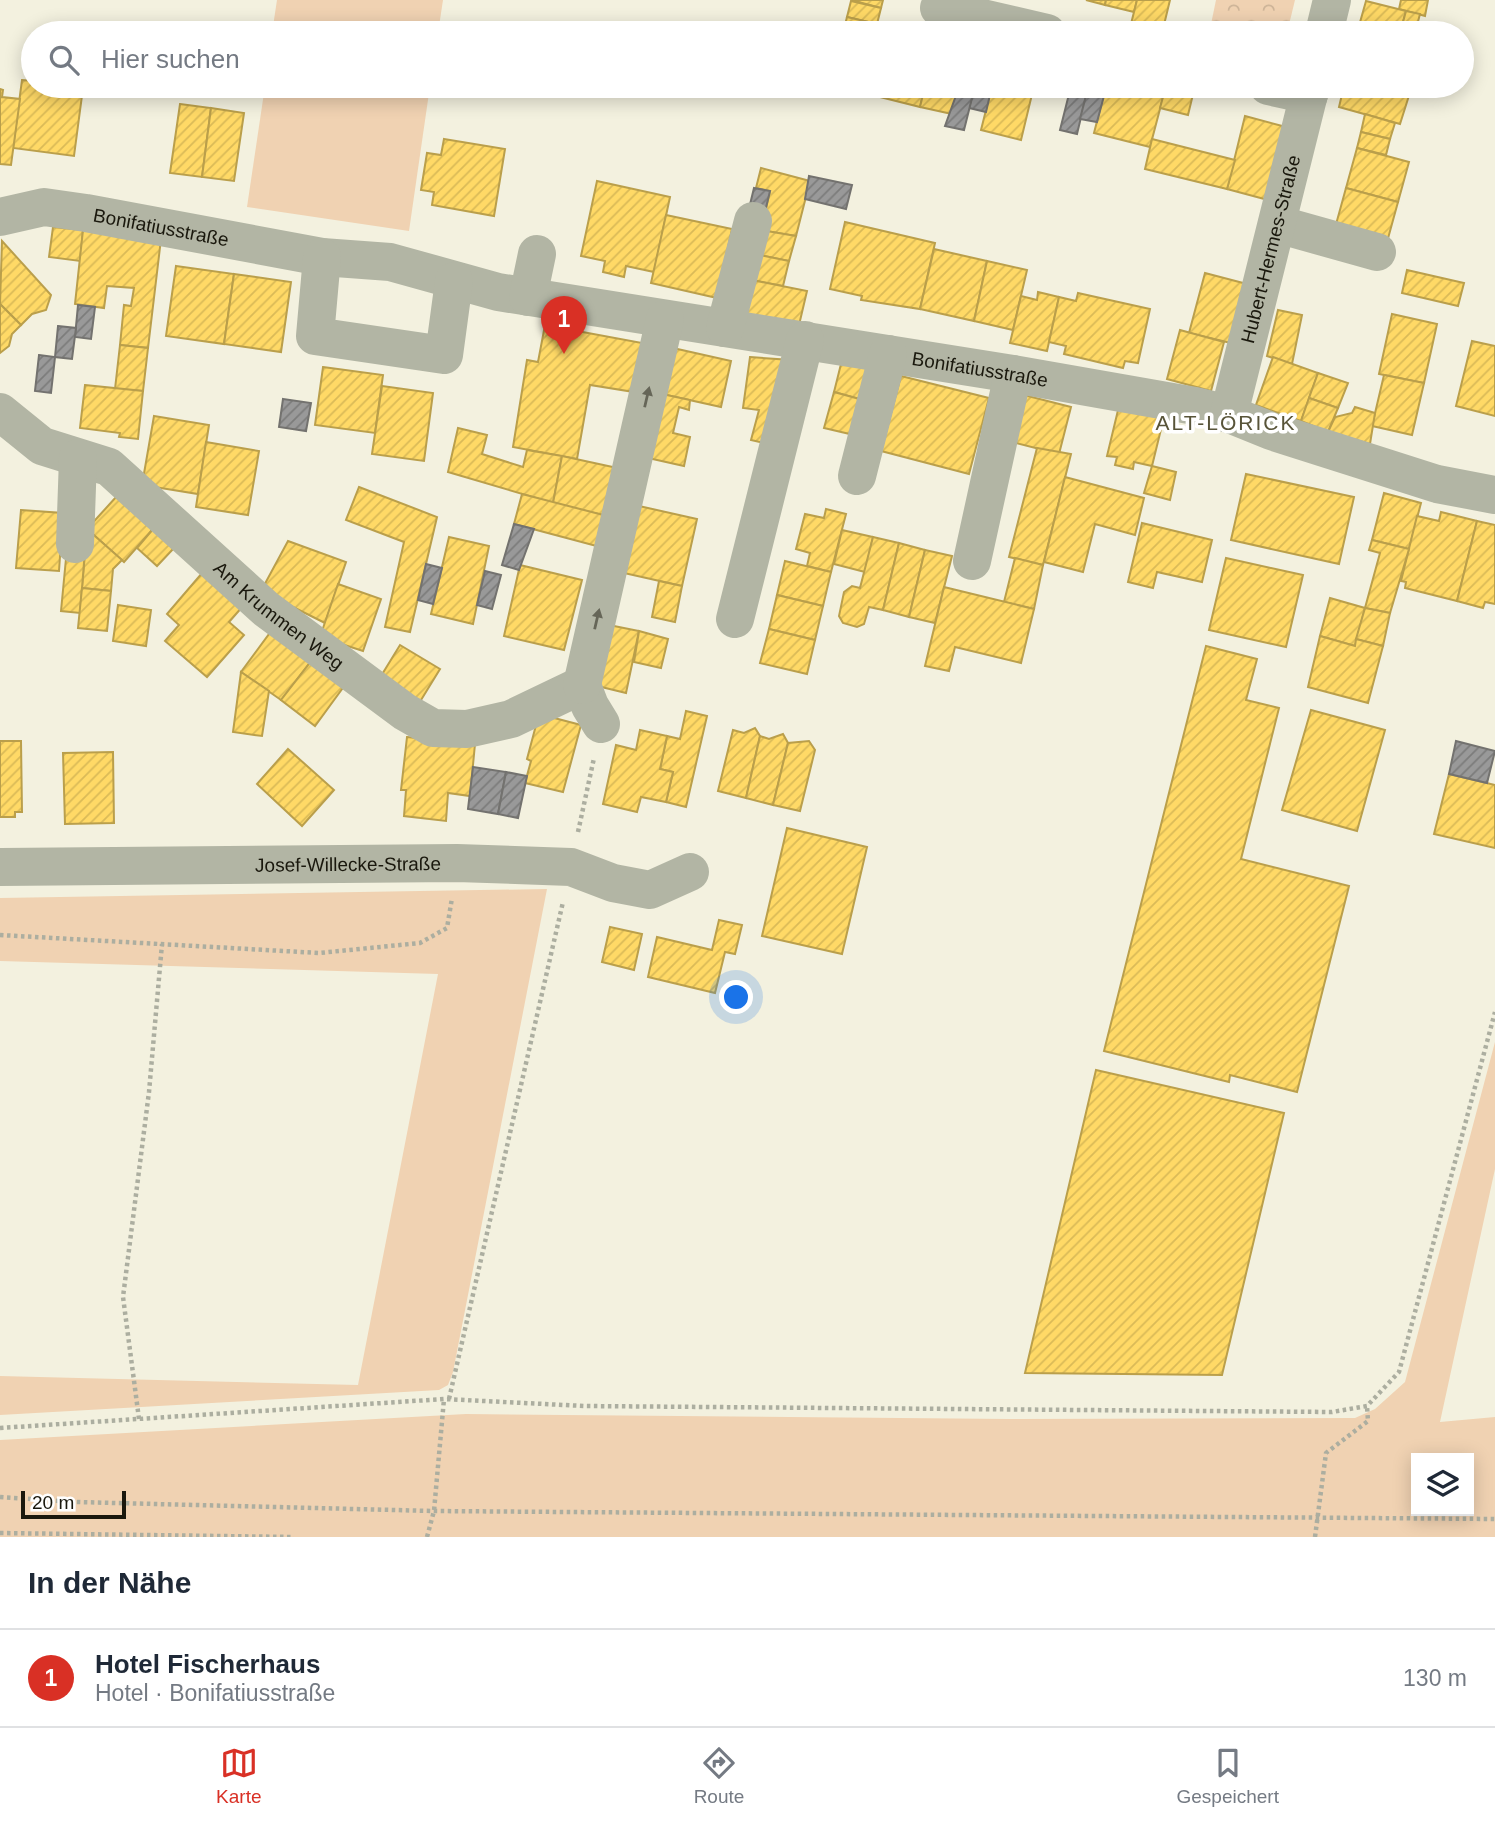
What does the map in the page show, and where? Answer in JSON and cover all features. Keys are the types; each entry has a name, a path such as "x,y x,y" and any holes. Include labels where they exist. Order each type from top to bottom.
{"street":[{"path":"1327,21 1332,0"},
{"path":"939,8 995,21"},
{"name":"Hubert-Hermes-Straße","path":"1229,414 1279,284 1277,224 1308,98"},
{"name":"Bonifatiusstraße","path":"0,217 44,207 76,211 322,257 390,262 454,281 528,297 1013,374 1229,414 1271,431 1437,484 1495,495"},
{"path":"724,328 753,221"},
{"path":"1277,224 1377,252"},
{"path":"528,297 537,254"},
{"path":"322,257 315,336 444,355 454,281"},
{"path":"601,724 582,685 665,319"},
{"path":"735,619 805,340"},
{"path":"857,476 888,354"},
{"path":"972,561 1013,374"},
{"name":"Am Krummen Weg","path":"0,412 41,446 109,467 266,609 405,712 433,728 467,729 512,719 582,685"},
{"path":"75,544 78,458"},
{"name":"Josef-Willecke-Straße","path":"0,867 457,863 571,866 613,883 650,890 690,872"}],"path":[{"path":"428,1537 434,1511 446,1399 571,866 601,724"},
{"path":"0,935 319,953 420,943 447,928 457,863"},
{"path":"139,1419 123,1297 149,1092 162,944"},
{"path":"0,1429 446,1399 584,1406 919,1410 1332,1412 1367,1406 1399,1373 1495,1012"},
{"path":"1315,1537 1320,1516 1326,1453 1368,1421 1367,1406"},
{"path":"0,1497 76,1502 434,1511 1495,1518"},
{"path":"0,1533 294,1537"}],"green space":[{"path":"277,0 443,0 440,21 274,21"},
{"path":"1216,0 1295,0 1290,21 1212,21"},
{"path":"263,98 428,98 409,231 247,207"},
{"path":"547,889 453,1372 448,1385 439,1390 0,1415 0,1376 358,1385 438,974 0,961 0,898"},
{"path":"1495,1042 1495,1169 1440,1422 1495,1417 1495,1537 0,1537 0,1440 466,1414 1010,1419 1355,1418 1375,1409 1405,1382"}],"building: Wohnen":[{"path":"851,0 883,0 881,8"},
{"path":"1086,0 1106,0 1105,5"},
{"path":"1106,0 1137,0 1134,12 1105,5"},
{"path":"1137,0 1170,0 1165,21 1132,21"},
{"path":"1401,0 1428,0 1425,16 1399,9"},
{"path":"851,1 881,8 878,21 847,17"},
{"path":"1366,1 1406,11 1403,21 1360,21"},
{"path":"1406,11 1420,14 1418,21 1403,21"},
{"path":"847,17 864,21 846,21"},
{"path":"21,88 21,98 82,98 74,156 13,148"},
{"path":"0,89 3,90 2,97 20,99 11,165 0,164"},
{"path":"884,98 922,98 920,107"},
{"path":"922,98 956,98 952,114 920,107"},
{"path":"989,98 1031,98 1021,140 981,130"},
{"path":"1103,98 1163,98 1150,147 1094,133"},
{"path":"1163,98 1192,98 1188,115 1160,108"},
{"path":"1341,98 1408,98 1400,124 1339,107"},
{"path":"180,104 211,108 202,177 170,173"},
{"path":"211,108 244,113 234,181 202,177"},
{"path":"1365,114 1395,123 1390,139 1361,132"},
{"path":"1245,116 1286,127 1268,200 1227,189"},
{"path":"1361,132 1390,139 1386,155 1357,148"},
{"path":"444,139 505,149 494,216 432,205 434,192 421,190 427,153 441,155"},
{"path":"1152,139 1235,160 1227,189 1145,169"},
{"path":"1357,148 1409,162 1398,202 1346,188"},
{"path":"761,168 810,181 796,236 761,230 770,191 756,188"},
{"path":"597,181 670,197 654,272 626,266 624,277 603,272 605,261 581,256"},
{"path":"1346,188 1398,202 1387,242 1335,228"},
{"path":"666,215 732,229 717,298 651,283"},
{"path":"845,222 935,243 920,309 861,300 862,296 830,289"},
{"path":"53,227 83,230 80,261 49,257"},
{"path":"83,230 161,239 148,348 120,345 124,305 131,306 134,288 107,286 104,308 75,304"},
{"path":"761,230 796,236 789,261 754,254"},
{"path":"2,241 51,295 46,310 32,314 21,325 0,304"},
{"path":"934,249 987,261 974,321 920,309"},
{"path":"754,254 789,261 783,286 747,279"},
{"path":"987,261 1027,270 1013,330 974,321"},
{"path":"176,266 234,274 224,344 166,336"},
{"path":"1407,270 1464,283 1458,306 1402,293"},
{"path":"1205,273 1247,284 1231,343 1189,333"},
{"path":"234,274 291,282 281,352 224,344"},
{"path":"747,279 807,291 799,325 739,316"},
{"path":"1038,292 1059,297 1047,351 1010,343 1021,296 1037,300"},
{"path":"1078,293 1150,309 1138,363 1125,361 1123,368 1064,354 1066,346 1049,342 1059,297 1076,301"},
{"path":"0,304 21,325 12,334 9,346 0,353"},
{"path":"1278,310 1302,315 1292,364 1267,356"},
{"path":"1392,314 1437,324 1424,383 1379,374"},
{"path":"545,325 642,343 634,392 590,385 577,459 513,447 527,360 538,362"},
{"path":"1180,330 1224,342 1211,391 1167,379"},
{"path":"1472,341 1495,346 1495,416 1456,406"},
{"path":"120,345 148,348 143,391 115,389"},
{"path":"673,348 731,361 721,407 662,394"},
{"path":"843,356 873,364 863,400 834,392"},
{"path":"750,357 791,360 772,445 751,440 759,410 743,408"},
{"path":"1273,357 1318,373 1301,421 1256,405"},
{"path":"323,367 383,375 375,433 315,425"},
{"path":"1318,373 1348,383 1338,408 1309,398"},
{"path":"1384,375 1424,383 1412,435 1372,426"},
{"path":"901,376 989,398 969,474 881,451"},
{"path":"85,385 143,391 138,439 119,437 120,433 80,428"},
{"path":"382,386 433,393 424,461 372,454"},
{"path":"834,392 863,400 854,435 824,428"},
{"path":"662,394 690,400 689,410 679,407 673,433 690,437 684,466 648,458"},
{"path":"1020,394 1071,407 1059,454 1008,441"},
{"path":"1309,398 1338,408 1328,432 1301,421"},
{"path":"1119,406 1164,417 1152,466 1134,462 1133,469 1115,465 1117,457 1107,456"},
{"path":"1355,407 1375,413 1370,444 1328,432 1335,417 1352,413"},
{"path":"154,416 209,425 198,494 142,485"},
{"path":"458,428 487,435 482,454 523,467 527,450 562,456 553,503 448,472"},
{"path":"206,442 259,451 248,515 196,507"},
{"path":"1037,448 1071,454 1043,565 1009,557"},
{"path":"562,456 622,469 611,517 553,503"},
{"path":"1152,466 1176,472 1170,500 1144,493"},
{"path":"1246,474 1354,497 1339,564 1231,540"},
{"path":"1065,477 1144,498 1135,535 1095,524 1083,572 1044,562"},
{"path":"359,487 437,517 410,632 385,627 404,542 346,520"},
{"path":"1384,493 1421,503 1409,549 1372,540"},
{"path":"522,494 611,517 604,548 514,524"},
{"path":"117,496 153,529 124,562 87,529"},
{"path":"639,506 697,519 682,586 624,573"},
{"path":"826,509 846,514 831,572 807,566 810,553 796,549 805,514 824,518"},
{"path":"21,510 63,513 59,571 16,568"},
{"path":"1441,512 1477,521 1457,601 1405,588 1406,582 1401,581 1417,516 1439,521"},
{"path":"1477,521 1495,525 1495,604 1485,602 1483,608 1457,601"},
{"path":"1142,523 1212,540 1202,582 1157,572 1153,588 1128,582"},
{"path":"87,529 122,560 113,569 111,591 82,588"},
{"path":"153,529 174,548 157,566 137,548"},
{"path":"842,530 873,537 865,572 834,564"},
{"path":"449,537 489,546 473,624 431,614"},
{"path":"873,537 899,543 883,610 869,607 864,624 857,627 843,623 839,616 844,592 852,586 860,588"},
{"path":"1372,540 1409,549 1390,613 1365,608 1380,553 1369,550"},
{"path":"288,541 346,562 325,623 261,591"},
{"path":"899,543 925,550 909,617 883,610"},
{"path":"67,548 85,550 80,613 61,611"},
{"path":"925,550 952,556 935,623 909,617"},
{"path":"1015,558 1043,565 1034,609 1004,602"},
{"path":"1226,558 1303,575 1286,647 1209,630"},
{"path":"785,561 831,572 823,606 777,595"},
{"path":"520,565 582,580 564,650 504,636"},
{"path":"203,572 243,606 229,622 244,635 207,677 165,641 179,625 167,614"},
{"path":"659,581 682,586 675,622 652,617"},
{"path":"338,584 381,599 363,651 320,637"},
{"path":"944,587 1034,609 1021,663 955,647 949,671 925,666"},
{"path":"82,588 111,591 107,631 78,628"},
{"path":"777,595 823,606 815,640 769,629"},
{"path":"1330,598 1365,608 1355,646 1320,636"},
{"path":"118,605 151,610 146,646 113,641"},
{"path":"1365,608 1390,613 1383,646 1356,639"},
{"path":"604,624 639,631 626,693 589,684"},
{"path":"769,629 815,640 807,674 760,663"},
{"path":"272,630 312,660 281,700 241,672"},
{"path":"639,631 668,639 661,668 634,662"},
{"path":"1320,636 1355,646 1356,639 1383,646 1368,703 1308,687"},
{"path":"400,645 440,669 418,705 378,681"},
{"path":"1206,646 1257,659 1246,700 1279,708 1241,859 1349,886 1297,1092 1230,1075 1229,1082 1104,1051"},
{"path":"312,660 345,685 315,726 281,700"},
{"path":"241,672 269,691 262,736 233,732"},
{"path":"1311,710 1385,730 1357,831 1282,810"},
{"path":"686,711 707,716 686,807 666,802 673,772 660,769 667,736 680,739"},
{"path":"539,714 581,725 563,792 525,783 531,761 527,759"},
{"path":"755,728 760,736 746,798 718,791 733,730 744,733"},
{"path":"640,730 667,736 660,769 673,772 666,802 641,797 637,812 603,804 616,745 636,750"},
{"path":"783,734 788,743 773,805 746,798 760,736 769,739"},
{"path":"407,737 475,744 470,796 448,793 446,821 404,816 406,790 401,790"},
{"path":"0,741 21,741 22,812 15,812 15,817 0,817"},
{"path":"809,741 815,750 800,811 773,805 788,743"},
{"path":"288,749 334,790 302,826 257,784"},
{"path":"113,752 114,823 65,824 63,753"},
{"path":"1449,774 1495,785 1495,848 1434,834"},
{"path":"787,828 867,847 842,954 762,936"},
{"path":"719,920 742,925 735,954 725,952 715,993 648,977 657,937 712,950"},
{"path":"610,927 642,934 634,970 602,962"},
{"path":"1096,1070 1284,1113 1222,1375 1025,1373"}],"building: Industrie":[{"path":"955,98 972,98 964,130 945,126"},
{"path":"972,98 989,98 986,112 969,108"},
{"path":"1068,98 1086,98 1077,134 1060,130"},
{"path":"1085,98 1103,98 1097,122 1080,119"},
{"path":"809,176 852,185 846,209 805,199"},
{"path":"754,188 770,191 763,220 747,217"},
{"path":"78,305 95,307 91,339 75,337"},
{"path":"58,326 76,328 72,359 55,357"},
{"path":"39,355 55,357 51,393 35,391"},
{"path":"283,399 311,403 306,431 279,427"},
{"path":"514,524 534,529 519,570 502,565"},
{"path":"426,564 442,568 433,604 418,600"},
{"path":"485,571 501,575 492,609 477,605"},
{"path":"1456,741 1495,751 1487,783 1449,774"},
{"path":"473,767 506,772 498,814 468,809"},
{"path":"506,772 527,776 518,818 498,814"}],"place":[{"name":"Hotel Fischerhaus","path":"564,354"}],"district":[{"name":"ALT-LÖRICK","path":"1226,422"}]}
